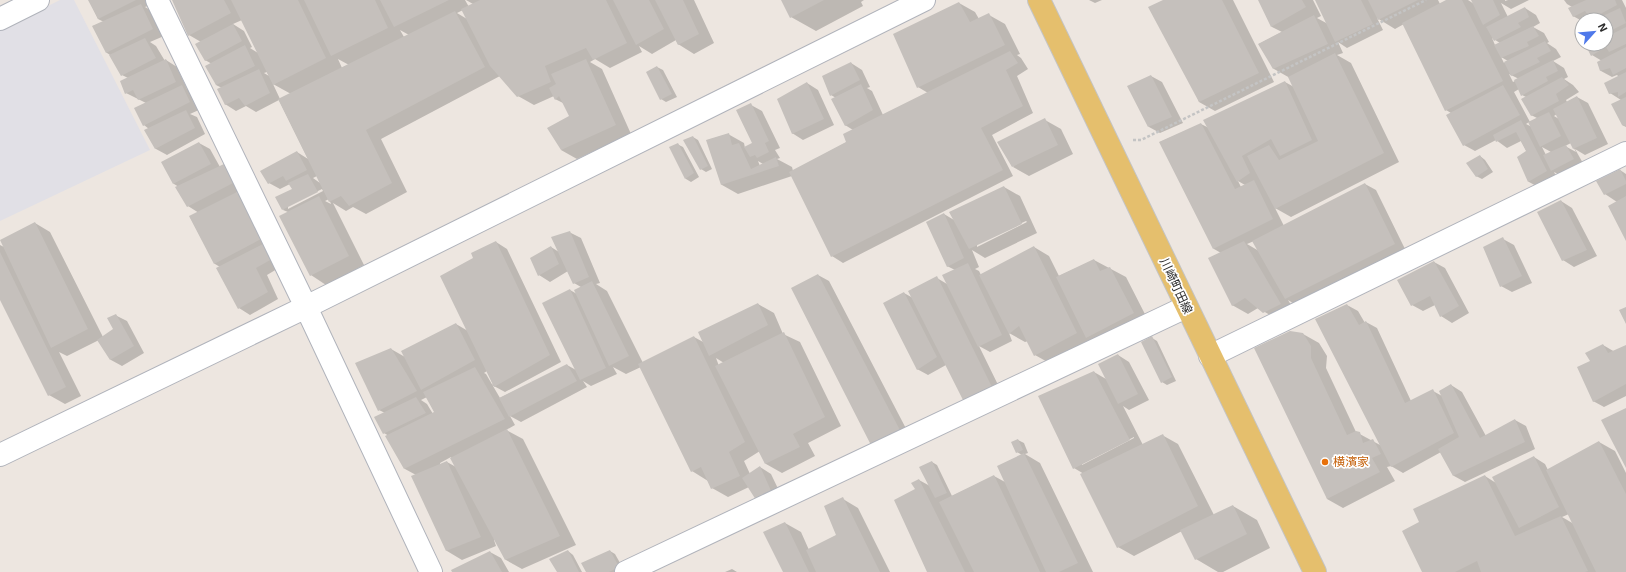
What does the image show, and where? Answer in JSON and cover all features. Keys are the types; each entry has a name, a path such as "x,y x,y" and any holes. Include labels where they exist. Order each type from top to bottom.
{"main road":[{"name":"川崎町田線","path":"1038,0 1315,572"}],"street":[{"path":"0,19 38,0"},
{"path":"157,0 306,307 431,572"},
{"path":"0,455 306,307 924,0"},
{"path":"1210,356 1626,153"},
{"path":"626,572 1186,306"}],"path":[{"path":"1107,140 1141,140 1426,0"}],"shaded area":[{"path":"60,0 74,0 150,150 0,221 0,30"}],"building":[{"path":"88,0 136,0 98,19"},
{"path":"172,0 224,0 231,13 188,36"},
{"path":"231,0 298,0 326,58 273,85"},
{"path":"304,0 375,0 388,28 331,56"},
{"path":"380,0 449,0 394,27"},
{"path":"480,0 606,0 627,43 593,60 586,48 545,66 551,82 517,97 490,66 461,9"},
{"path":"613,0 649,0 664,29 636,45"},
{"path":"655,0 683,0 699,34 678,45"},
{"path":"781,0 824,0 790,18"},
{"path":"1163,0 1222,0 1259,73 1199,102 1148,7"},
{"path":"1258,0 1302,0 1306,7 1271,27"},
{"path":"1315,0 1361,0 1373,24 1335,42"},
{"path":"1368,0 1418,0 1378,20"},
{"path":"1446,0 1462,0 1503,81 1445,111 1402,23"},
{"path":"1471,0 1493,0 1500,15 1483,25"},
{"path":"1586,0 1615,0 1617,5 1604,12 1574,12 1573,17 1568,8"},
{"path":"959,2 970,22 989,13 1005,45 917,88 893,34"},
{"path":"141,4 153,29 106,53 92,26"},
{"path":"1525,7 1529,17 1518,23 1521,27 1494,41 1486,27"},
{"path":"1620,8 1626,23 1614,29 1614,12 1611,12"},
{"path":"455,11 485,67 366,130 392,183 349,206 341,196 329,202 278,99"},
{"path":"1314,15 1328,44 1273,69 1258,44"},
{"path":"233,24 242,41 205,61 195,44"},
{"path":"1533,26 1539,36 1527,42 1529,46 1501,58 1494,45"},
{"path":"1626,27 1626,44 1614,50 1614,33"},
{"path":"145,38 156,58 121,76 109,55"},
{"path":"1545,41 1551,51 1537,58 1540,62 1511,76 1504,62"},
{"path":"245,45 255,66 216,85 205,66"},
{"path":"1626,47 1626,68 1613,75 1610,68 1600,71 1597,62"},
{"path":"1010,51 1018,63 1006,70 1023,106 981,128 1003,170 831,257 789,172 846,142 843,134"},
{"path":"1589,52 1598,52 1591,56"},
{"path":"1335,53 1384,153 1275,209 1247,156 1269,145 1279,160 1318,141 1288,77"},
{"path":"166,59 176,82 138,100 133,90 125,94 120,81"},
{"path":"586,59 616,125 561,150 547,128 569,116 559,96 555,100 549,88 556,84 551,74"},
{"path":"1553,60 1558,71 1546,77 1548,81 1521,96 1514,80"},
{"path":"851,62 860,80 830,96 822,76"},
{"path":"657,66 672,94 660,100 646,72"},
{"path":"259,69 270,93 245,106 239,98 225,105 217,89"},
{"path":"1626,72 1626,92 1618,97 1618,92 1609,94 1604,83"},
{"path":"1151,75 1172,117 1148,127 1127,86"},
{"path":"1562,77 1569,85 1556,94 1559,101 1531,116 1521,99"},
{"path":"1285,81 1312,140 1280,156 1271,139 1242,156 1250,173 1237,182 1203,120"},
{"path":"807,82 824,119 792,134 777,99"},
{"path":"861,84 873,110 845,126 831,99"},
{"path":"182,85 190,102 143,126 134,108"},
{"path":"1503,85 1520,115 1463,146 1446,115"},
{"path":"1577,96 1597,138 1573,149 1553,109"},
{"path":"1626,97 1626,126 1622,125 1611,104"},
{"path":"751,103 769,141 765,143 769,152 757,158 755,155 750,157 744,147 752,143 736,110"},
{"path":"186,110 195,128 155,149 144,130"},
{"path":"1549,112 1561,136 1540,147 1528,122"},
{"path":"1045,118 1058,145 1012,167 997,142"},
{"path":"1521,120 1547,171 1528,182 1517,157 1526,151 1516,132 1496,142 1493,135"},
{"path":"1201,123 1235,189 1254,180 1273,219 1213,249 1159,142"},
{"path":"729,133 732,145 739,143 751,169 776,157 779,166 721,185 706,140"},
{"path":"693,136 708,166 700,170 683,140"},
{"path":"199,142 211,164 173,184 161,162"},
{"path":"678,143 694,173 685,179 669,147"},
{"path":"1566,145 1574,159 1551,171 1543,155"},
{"path":"297,151 307,170 286,181 283,176 268,184 260,171"},
{"path":"1480,155 1488,169 1476,177 1466,163"},
{"path":"224,164 233,183 187,207 175,187"},
{"path":"1620,169 1626,184 1604,195 1596,181"},
{"path":"308,174 318,192 282,210 275,197 292,189 288,183"},
{"path":"1365,183 1395,244 1285,299 1252,241"},
{"path":"1004,186 1022,224 969,249 949,212"},
{"path":"237,192 261,239 214,264 189,216"},
{"path":"319,196 349,256 310,276 279,216"},
{"path":"1626,196 1626,241 1608,206"},
{"path":"1561,200 1587,250 1562,261 1537,212"},
{"path":"944,213 964,258 947,267 926,222"},
{"path":"35,222 88,329 51,348 0,240"},
{"path":"570,231 589,277 573,284 551,237"},
{"path":"1503,237 1522,276 1500,287 1483,247"},
{"path":"496,241 550,355 494,387 440,276 473,258 471,253"},
{"path":"1244,241 1281,304 1263,313 1245,298 1232,306 1208,258"},
{"path":"263,244 272,259 256,268 268,292 238,309 216,268"},
{"path":"551,246 559,264 538,276 530,258"},
{"path":"1034,246 1077,333 1034,356 1019,326 1009,334 979,275"},
{"path":"0,252 66,387 48,396 0,300"},
{"path":"1094,259 1100,271 1110,267 1134,313 1086,338 1056,277"},
{"path":"1434,261 1459,306 1440,317 1430,296 1411,306 1397,280"},
{"path":"968,263 1002,335 978,347 942,275"},
{"path":"818,274 902,434 873,449 791,288"},
{"path":"937,276 992,387 964,402 908,291"},
{"path":"592,281 629,356 609,366 574,290"},
{"path":"570,289 606,368 580,380 542,303"},
{"path":"904,292 937,357 917,370 883,303"},
{"path":"758,303 768,325 709,356 698,332"},
{"path":"1347,304 1359,325 1366,321 1405,403 1433,389 1454,433 1391,467 1315,319"},
{"path":"1626,307 1626,324 1619,310"},
{"path":"116,314 134,346 110,360 97,340 113,329 107,318"},
{"path":"456,323 475,360 421,390 401,351"},
{"path":"1290,331 1303,333 1311,346 1311,358 1347,435 1356,431 1360,432 1363,443 1373,439 1381,454 1372,458 1380,472 1327,499 1254,348"},
{"path":"784,332 825,417 793,434 800,447 765,464 715,366"},
{"path":"694,336 745,442 729,452 740,476 711,489 701,467 691,472 638,364"},
{"path":"1152,336 1172,377 1161,383 1141,342"},
{"path":"1603,344 1608,353 1626,345 1626,384 1593,402 1577,367 1590,361 1585,353"},
{"path":"391,348 417,391 378,411 355,363"},
{"path":"1118,354 1138,394 1118,404 1098,364"},
{"path":"567,364 577,381 509,417 499,398"},
{"path":"475,367 505,419 404,469 385,436 434,412 423,392"},
{"path":"1094,371 1130,440 1073,469 1038,396"},
{"path":"1451,384 1480,438 1515,419 1525,442 1453,476 1438,449 1459,437 1439,391"},
{"path":"416,397 426,413 383,434 374,417"},
{"path":"1626,408 1626,468 1601,420"},
{"path":"507,429 560,536 505,560 450,458"},
{"path":"1163,434 1198,506 1117,548 1080,474"},
{"path":"1018,439 1023,450 1016,453 1011,442"},
{"path":"1599,441 1626,494 1626,572 1596,572 1546,470"},
{"path":"1024,453 1078,563 1059,572 1046,572 997,466"},
{"path":"1534,456 1559,507 1519,528 1492,477"},
{"path":"447,461 481,537 446,551 411,476"},
{"path":"932,461 947,493 935,498 919,467"},
{"path":"760,466 772,493 756,500 742,478"},
{"path":"994,475 1040,572 974,572 939,502"},
{"path":"1485,475 1515,536 1561,516 1588,571 1481,572 1477,561 1455,572 1422,572 1402,531 1419,522 1413,509"},
{"path":"919,479 965,572 927,572 894,500 915,489 911,483"},
{"path":"843,497 880,572 816,572 806,550 836,535 824,506"},
{"path":"1233,505 1247,534 1195,560 1180,530"},
{"path":"785,522 809,572 783,572 763,532"},
{"path":"568,550 579,572 557,572 549,559"},
{"path":"610,550 619,567 609,572 586,572 581,563"},
{"path":"490,551 502,572 452,572 451,570"}],"place":[{"name":"横濱家","path":"1325,462"}]}
